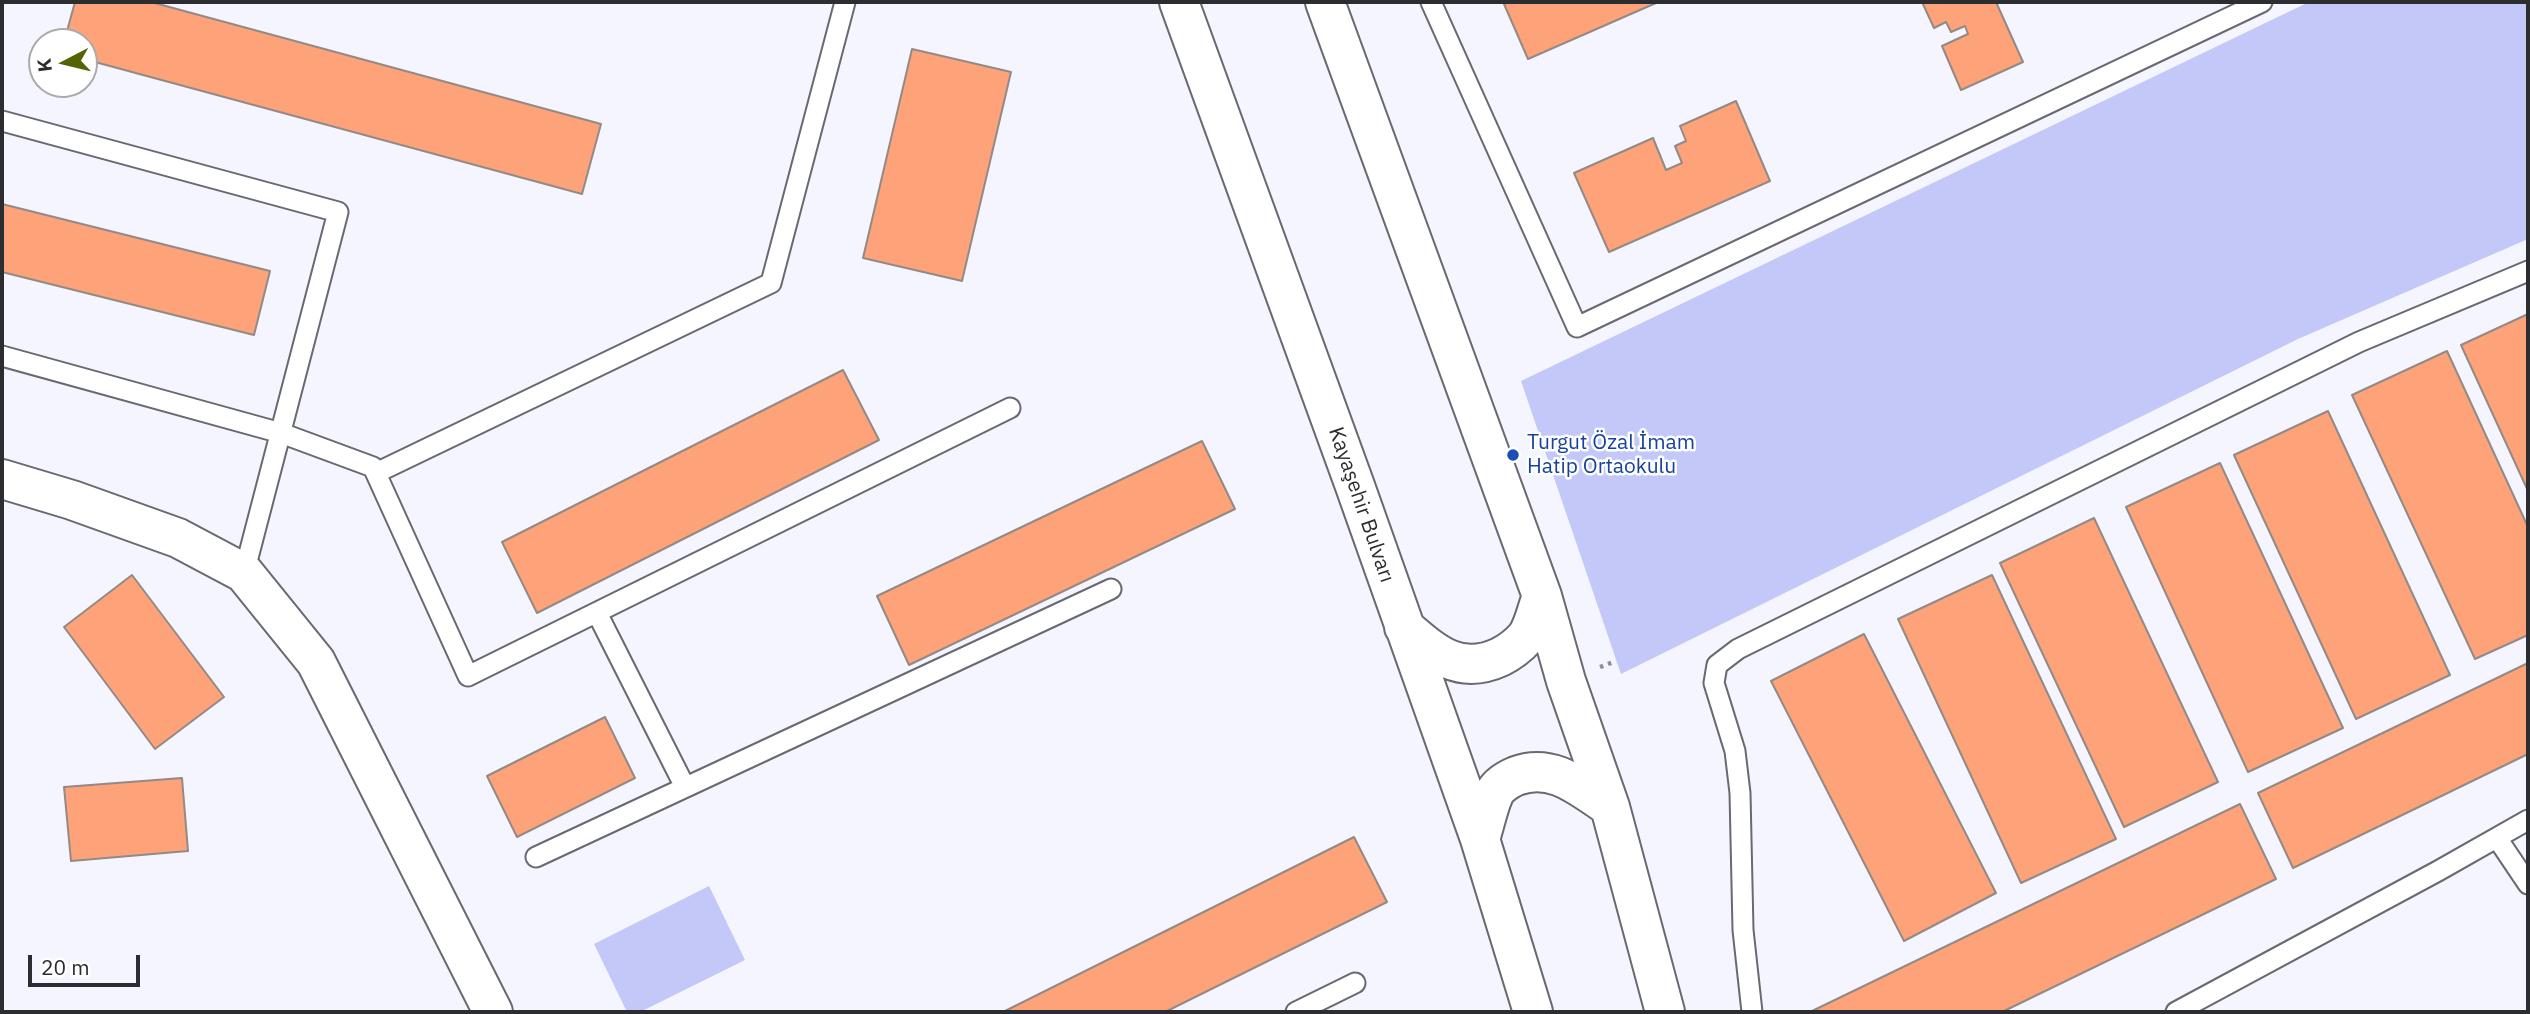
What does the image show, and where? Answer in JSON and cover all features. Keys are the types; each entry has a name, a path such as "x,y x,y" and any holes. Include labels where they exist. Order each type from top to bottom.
{"main road":[{"name":"Kayaşehir Bulvarı","path":"1179,2 1351,473 1480,839 1533,1012"},
{"path":"1325,2 1542,596 1566,681 1609,807 1665,1012"},
{"path":"2,480 72,500 178,538 244,573 316,662 493,1012"},
{"path":"1404,627 1430,651 1462,665 1488,662 1510,652 1527,635 1542,596"},
{"path":"1480,839 1496,791 1510,779 1527,772 1545,771 1565,777 1609,807"}],"lane":[{"path":"376,473 771,283 845,2"},
{"path":"1431,2 1577,327 2262,2"},
{"path":"2,121 338,212 244,573"},
{"path":"1752,1012 1743,930 1740,793 1735,751 1714,683 1717,665 1738,649 2359,342 2528,271"},
{"path":"2,356 281,433 373,467 468,676 1010,408"},
{"path":"536,856 1111,589"},
{"path":"597,613 685,787"},
{"path":"2176,1012 2528,820"},
{"path":"2497,838 2528,884"},
{"path":"1296,1012 1355,983"}],"shaded area":[{"path":"2309,2 2528,2 2528,239 2298,339 1621,674 1521,381"},
{"path":"709,886 745,960 640,1012 627,1012 594,944"}],"building":[{"path":"75,2 151,2 601,124 582,194 98,63 98,28 68,28"},
{"path":"1922,2 1996,2 2023,62 1961,90 1942,46 1968,34 1965,26 1951,32 1946,22 1934,28"},
{"path":"1656,3 1528,59 1504,4"},
{"path":"912,49 1011,72 962,281 863,258"},
{"path":"1736,101 1770,181 1609,252 1574,173 1653,138 1666,170 1682,163 1675,146 1686,141 1680,126"},
{"path":"2,204 270,271 254,335 2,272"},
{"path":"2528,314 2528,491 2461,345"},
{"path":"2447,351 2528,527 2528,635 2475,659 2352,395"},
{"path":"843,370 879,440 537,613 502,542"},
{"path":"2328,411 2450,675 2356,719 2234,455"},
{"path":"1202,441 1235,509 909,665 877,596"},
{"path":"2220,463 2343,728 2248,772 2126,507"},
{"path":"2094,518 2218,782 2124,827 2000,563"},
{"path":"132,575 224,697 155,749 64,627"},
{"path":"1992,575 2116,839 2021,883 1898,619"},
{"path":"1864,634 1996,893 1904,941 1771,681"},
{"path":"2528,663 2528,754 2293,868 2258,793"},
{"path":"605,717 635,778 517,837 487,776"},
{"path":"182,778 188,851 71,861 64,787"},
{"path":"2240,804 2276,879 2002,1012 1810,1012"},
{"path":"1354,837 1387,902 1165,1012 1003,1012"}],"place":[{"name":"Turgut Özal İmam Hatip Ortaokulu","path":"1513,455"}]}
